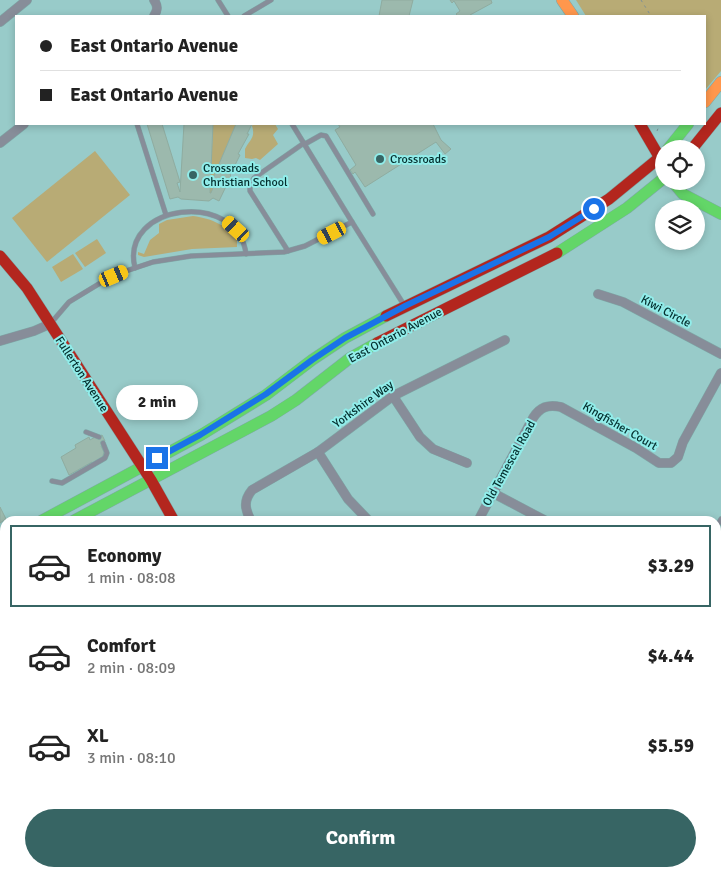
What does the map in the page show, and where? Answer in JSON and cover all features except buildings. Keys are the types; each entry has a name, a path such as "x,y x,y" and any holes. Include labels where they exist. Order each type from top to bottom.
{"main road":[{"path":"562,0 571,15"},
{"path":"706,101 721,82"},
{"path":"699,140 721,113"},
{"path":"641,125 655,147"},
{"path":"675,140 687,125"},
{"name":"East Ontario Avenue","path":"49,516 200,435 266,394 345,338 403,303 549,237 609,199 655,165"},
{"name":"East Ontario Avenue","path":"83,516 271,416 296,400 350,358 392,334 564,250 627,208 655,185"},
{"path":"680,190 683,194 721,214"},
{"name":"Fullerton Avenue","path":"0,256 27,288 142,467 171,516"}],"street":[{"path":"0,22 27,0"},
{"path":"154,0 157,7 155,14"},
{"path":"0,143 23,125"},
{"name":"Kiwi Circle","path":"598,294 623,302 721,354"},
{"path":"0,341 50,324"},
{"name":"Yorkshire Way","path":"248,516 246,512 246,501 252,490 318,452 393,396 505,340"},
{"name":"Kingfisher Court","path":"544,406 561,407 636,448 659,463 671,463 678,457 721,373"},
{"path":"393,396 420,437 433,449 467,463"},
{"name":"Old Temescal Road","path":"481,516 538,411 544,406"},
{"path":"318,452 348,499 364,516"},
{"path":"493,493 537,516"}],"lane":[{"path":"218,0 227,15"},
{"path":"246,15 271,0"},
{"path":"138,125 166,215"},
{"path":"293,125 403,303"},
{"path":"288,251 250,191 250,185 254,178 304,144 321,135 326,136 374,214"},
{"path":"135,268 133,259 136,239 154,222 176,212 201,212 228,222 241,235 245,244 246,254"},
{"path":"50,324 69,302 102,282 135,268 167,259 191,256 288,251 305,246 352,222"},
{"path":"86,432 99,437"},
{"path":"52,481 62,483 105,458 107,453 103,443"}],"path":[{"path":"641,0 650,15"},
{"path":"657,131 660,125"}],"shaded area":[{"path":"576,0 721,0 721,71 706,89 706,15 585,15"},
{"path":"213,125 236,125 211,183 214,185 210,193"},
{"path":"276,125 278,129 273,135 278,144 260,160 245,158 245,149 253,136 252,126"},
{"path":"95,151 130,195 47,262 12,218"},
{"path":"193,216 212,221 227,229 237,238 237,247 192,249 144,257 138,255 138,252 144,254 150,240 159,233 159,224 167,220"},
{"path":"97,239 106,253 85,267 75,253"},
{"path":"73,254 83,269 61,282 52,267"}],"traffic: fast":[{"path":"675,140 687,125"},
{"path":"557,253 627,208 655,185"},
{"path":"680,190 683,194 721,214"},
{"path":"50,516 201,435 266,395 345,338 386,316"},
{"path":"82,516 271,416 296,400 350,358 377,343"}],"traffic: slow":[{"path":"562,0 572,15"},
{"path":"706,101 721,82"}],"traffic: jam":[{"path":"699,140 721,113"},
{"path":"641,125 655,150"},
{"path":"386,316 549,237 609,199 655,161"},
{"path":"377,343 557,253"},
{"path":"0,256 27,288 151,480 171,516"}],"place":[{"name":"Crossroads","path":"380,159"},
{"name":"Crossroads Christian School","path":"193,175"}],"route":[{"path":"157,458 200,435 266,394 345,338 405,306 549,237 594,209"}]}
